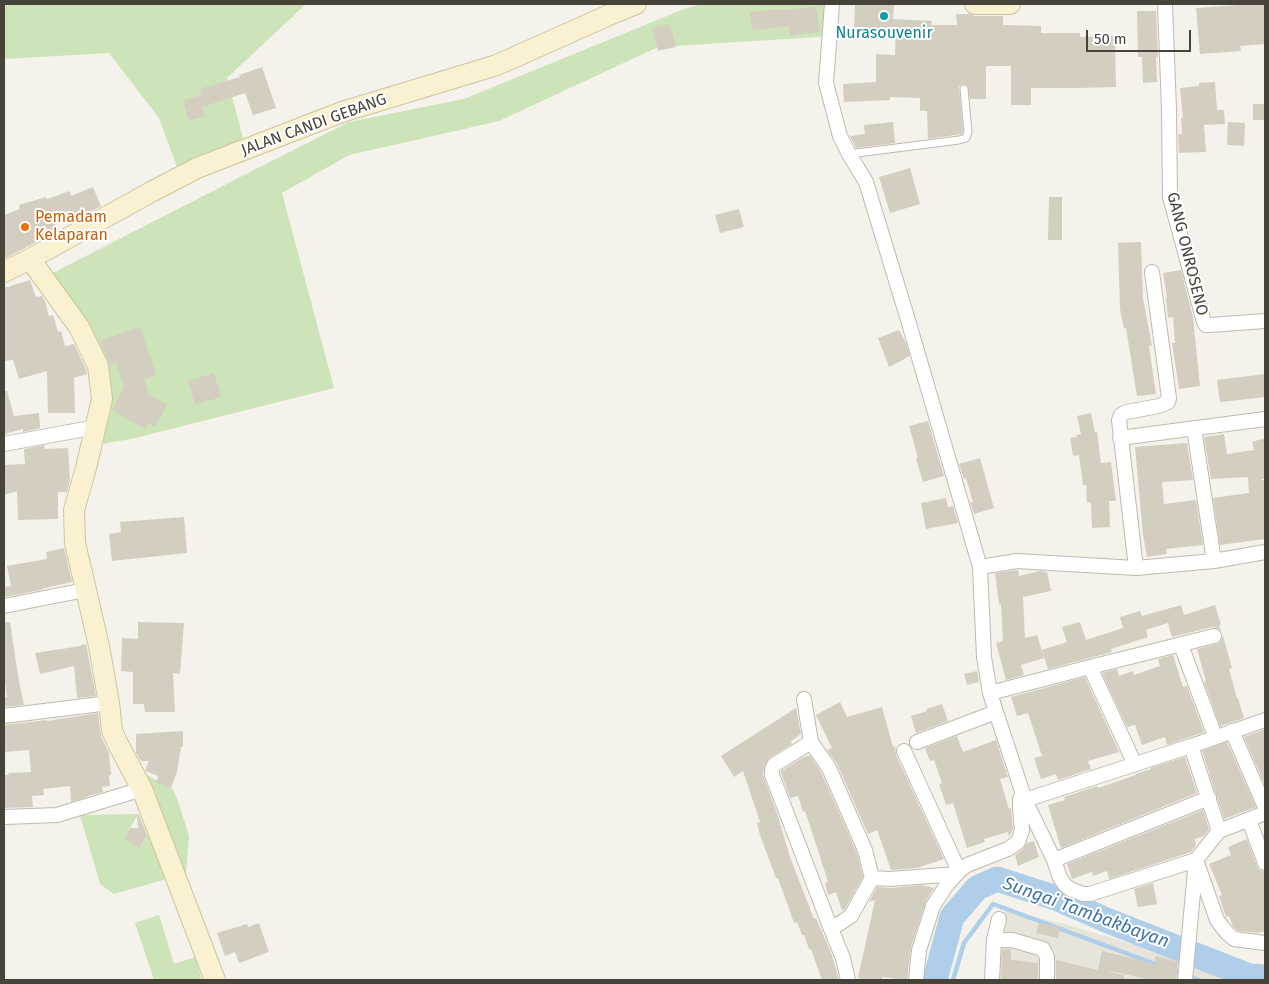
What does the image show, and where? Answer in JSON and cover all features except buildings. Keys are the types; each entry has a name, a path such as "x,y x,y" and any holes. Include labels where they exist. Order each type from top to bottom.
{"street":[{"name":"JALAN CANDI GEBANG","path":"4,272 30,260 197,168 342,112 497,65 609,14 636,4"},
{"path":"832,4 826,83 840,136 866,182 980,567 984,657 990,693 1024,796 1054,860 1060,878 1070,889 1083,894 1090,894 1196,860 1220,831 1265,814"},
{"path":"975,4 1010,4"},
{"name":"GANG ONROSENO","path":"1165,4 1170,197 1204,322 1210,326 1265,321"},
{"path":"30,260 79,327 98,366 102,399 74,510 74,543 99,646 112,731 142,790 215,980"},
{"path":"1136,568 1119,420 1121,415 1126,412 1159,406 1168,402 1152,272"},
{"path":"1120,438 1265,419"},
{"path":"4,444 96,427"},
{"path":"1194,428 1214,561"},
{"path":"980,567 1017,562 1136,568 1214,561 1265,552"},
{"path":"4,606 85,590"},
{"path":"990,693 1214,636"},
{"path":"1181,645 1212,728"},
{"path":"1090,667 1131,756"},
{"path":"804,699 811,742 829,768 865,850 872,878 851,916 831,929"},
{"path":"4,716 109,703"},
{"path":"917,742 996,712"},
{"path":"916,980 919,950 934,906 946,886 967,865 1008,849 1018,842 1022,830 1020,798 1191,746 1265,720"},
{"path":"1232,731 1265,807"},
{"path":"811,742 774,765 772,775 843,958 848,980"},
{"path":"1191,746 1220,831"},
{"path":"904,751 958,872"},
{"path":"4,817 57,815 142,790"},
{"path":"1054,860 1209,798"},
{"path":"1249,820 1265,863"},
{"path":"1185,978 1196,860"},
{"path":"1196,860 1217,920 1234,940 1265,943"},
{"path":"872,878 890,879 958,872"},
{"path":"992,980 994,940 999,919"},
{"path":"994,940 1012,940 1043,949 1047,957 1047,980"}],"lane":[{"path":"849,154 966,138 968,132 964,89"}],"shaded area":[{"path":"1004,910 1065,924 1192,962 1222,980 999,980"}],"green space":[{"path":"4,4 306,4 227,78 243,138 180,175 159,118 109,53 4,59"},
{"path":"702,4 831,4 833,36 658,47 499,121 349,155 282,193 334,388 131,439 101,444 109,409 47,276 349,122 464,99 684,9"},
{"path":"145,774 173,789 179,804 189,836 185,885 150,806"},
{"path":"138,814 124,839 140,848 154,823 170,878 114,894 100,884 80,815"},
{"path":"159,915 174,964 195,957 202,980 154,980 135,923"}],"waterway":[{"name":"Sungai Tambakbayan","path":"935,980 952,917 977,888 997,879 1056,898 1106,920 1249,976 1265,977"},
{"path":"953,980 964,943 993,904 1158,965"},
{"path":"1172,970 1199,980"}],"place":[{"name":"Nurasouvenir","path":"884,16"},
{"name":"Pemadam Kelaparan","path":"25,227"}]}
